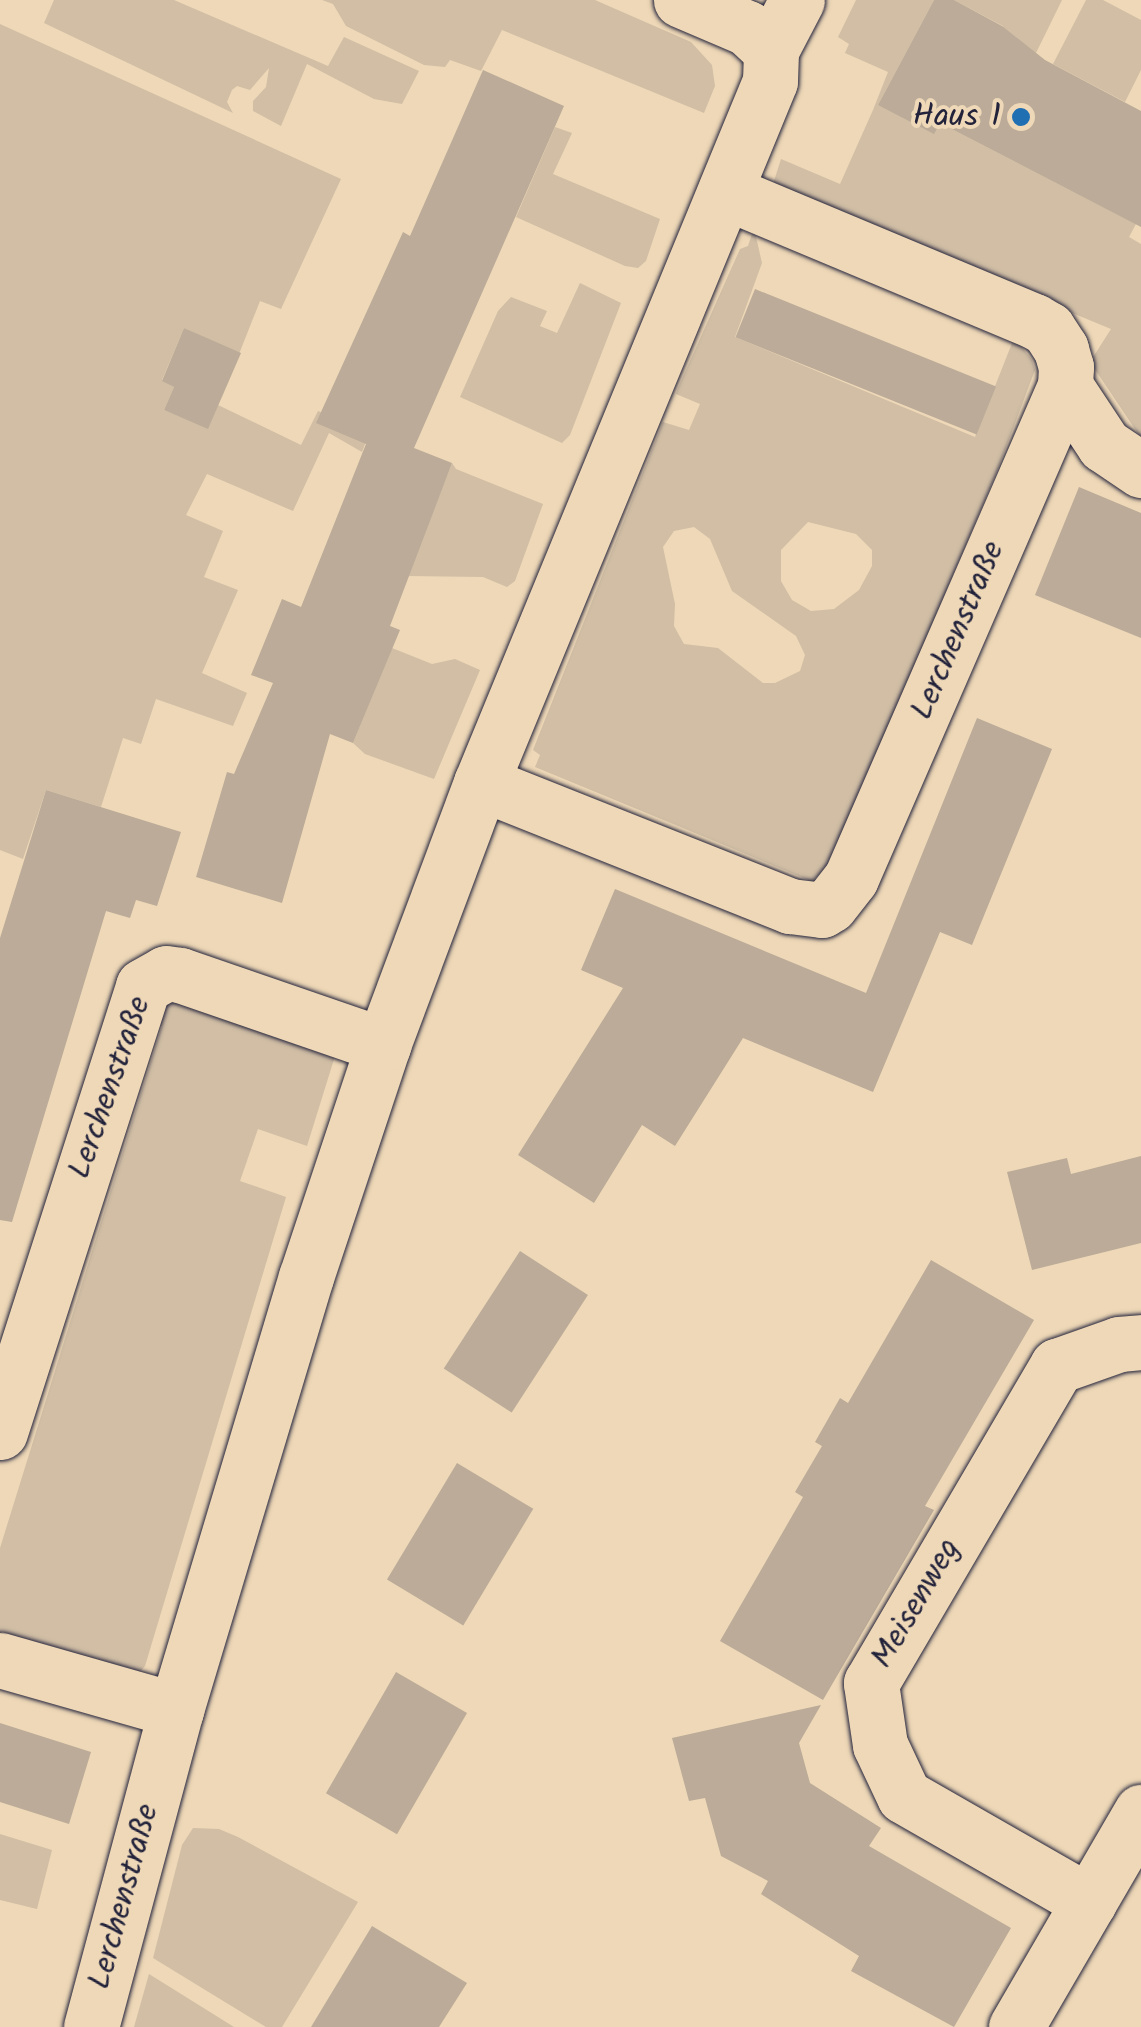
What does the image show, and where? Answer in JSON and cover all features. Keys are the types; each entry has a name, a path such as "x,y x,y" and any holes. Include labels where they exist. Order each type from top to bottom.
{"street":[{"path":"681,0 747,28 772,50"},
{"name":"Lerchenstraße","path":"91,2027 176,1710 306,1276 383,1045 481,783 770,81 772,50 797,0"},
{"path":"725,192 1048,329 1061,349 1064,386 1104,444 1141,470"},
{"name":"Lerchenstraße","path":"481,783 790,906 822,910 830,905 852,878 1064,386"},
{"name":"Lerchenstraße","path":"0,1432 142,986 166,973 180,975 383,1045"},
{"name":"Meisenweg","path":"1088,1902 904,1796 880,1745 870,1683 1057,1366 1119,1344 1141,1342"},
{"path":"0,1660 176,1710"},
{"path":"1016,2027 1141,1812"}],"shaded area":[{"path":"54,0 174,0 328,66 344,37 419,71 402,104 374,99 307,64 281,126 253,111 253,101 266,87 269,68 250,90 237,86 232,90 227,102 233,113 44,23"},
{"path":"322,0 595,0 691,42 712,65 715,86 704,113 502,30 481,71 450,60 445,67 424,65 346,26 333,4"},
{"path":"856,0 934,0 878,105 940,123 1136,224 1129,237 1141,244 1141,438 1090,362 1111,329 778,191 774,181 781,159 840,184 873,110 888,72 845,53 849,44 838,37"},
{"path":"954,0 1062,0 1036,53 998,36 1003,26"},
{"path":"1086,0 1103,0 1141,20 1141,70 1125,102 1053,64"},
{"path":"0,24 341,179 281,309 260,301 239,354 184,328 162,380 174,387 164,410 208,428 218,405 301,445 318,411 370,431 362,452 329,433 293,511 207,474 186,515 223,531 204,577 238,590 202,673 247,693 233,726 156,699 141,744 123,738 101,807 46,790 23,859 0,850"},
{"path":"555,127 572,133 553,174 660,219 646,261 638,268 625,266 516,217"},
{"path":"754,228 762,263 735,337 975,437 1014,338 1035,370 997,471 830,866 811,881 535,767 540,755 533,750 663,422 689,430 700,404 676,394 740,249 748,246","holes":["808,522 856,534 872,550 872,566 859,590 834,609 811,611 792,600 781,581 781,550","694,527 710,539 732,591 796,636 805,655 800,671 775,683 763,683 718,648 684,644 674,626 675,604 663,547 674,531"]},
{"path":"580,283 621,303 570,435 562,443 460,397 498,311 511,297 547,311 540,326 557,333"},
{"path":"452,463 456,469 543,504 515,581 507,587 483,577 407,576"},
{"path":"392,648 432,664 455,659 480,670 434,779 365,754 353,743"},
{"path":"168,998 335,1056 307,1146 258,1129 240,1181 286,1197 145,1666 138,1674 0,1635 0,1548 162,1026 143,1018"},
{"path":"193,1828 219,1829 238,1837 358,1902 282,2027 266,2027 153,1958 182,1845"},
{"path":"0,1834 52,1850 37,1909 0,1900"},
{"path":"149,1974 234,2027 134,2027"}],"building":[{"name":"Haus 1","path":"934,0 954,0 1002,26 1045,60 1141,111 1141,227 940,123 934,134 878,105"},
{"path":"483,70 564,106 414,448 452,463 390,626 400,630 353,743 330,734 282,903 196,877 227,772 234,774 273,683 251,675 282,599 301,607 366,444 316,423 403,232 410,236"},
{"path":"755,289 996,386 977,435 736,337"},
{"path":"184,328 241,353 208,429 164,410 174,387 162,381"},
{"path":"1079,487 1141,513 1141,638 1035,595"},
{"path":"977,718 1052,749 972,945 940,932 873,1092 743,1038 675,1146 642,1125 594,1203 518,1155 623,988 581,970 615,889 866,993"},
{"path":"46,790 181,832 157,906 136,900 130,918 106,911 12,1222 0,1220 0,938"},
{"path":"1141,1156 1141,1243 1032,1270 1007,1172 1067,1158 1071,1174"},
{"path":"520,1251 588,1295 512,1413 444,1368"},
{"path":"931,1260 1034,1320 925,1506 934,1510 823,1700 720,1641 803,1497 795,1492 822,1446 815,1442 840,1398 848,1403"},
{"path":"457,1463 533,1509 463,1625 387,1580"},
{"path":"396,1672 467,1713 397,1834 326,1793"},
{"path":"821,1705 799,1743 810,1783 881,1828 869,1846 1011,1928 954,2027 851,1971 859,1956 761,1894 768,1881 721,1856 705,1798 689,1801 672,1738"},
{"path":"0,1723 91,1752 69,1824 0,1802"},
{"path":"372,1926 467,1983 439,2027 311,2027"}],"place":[{"name":"Haus 1","path":"1021,117"}]}
